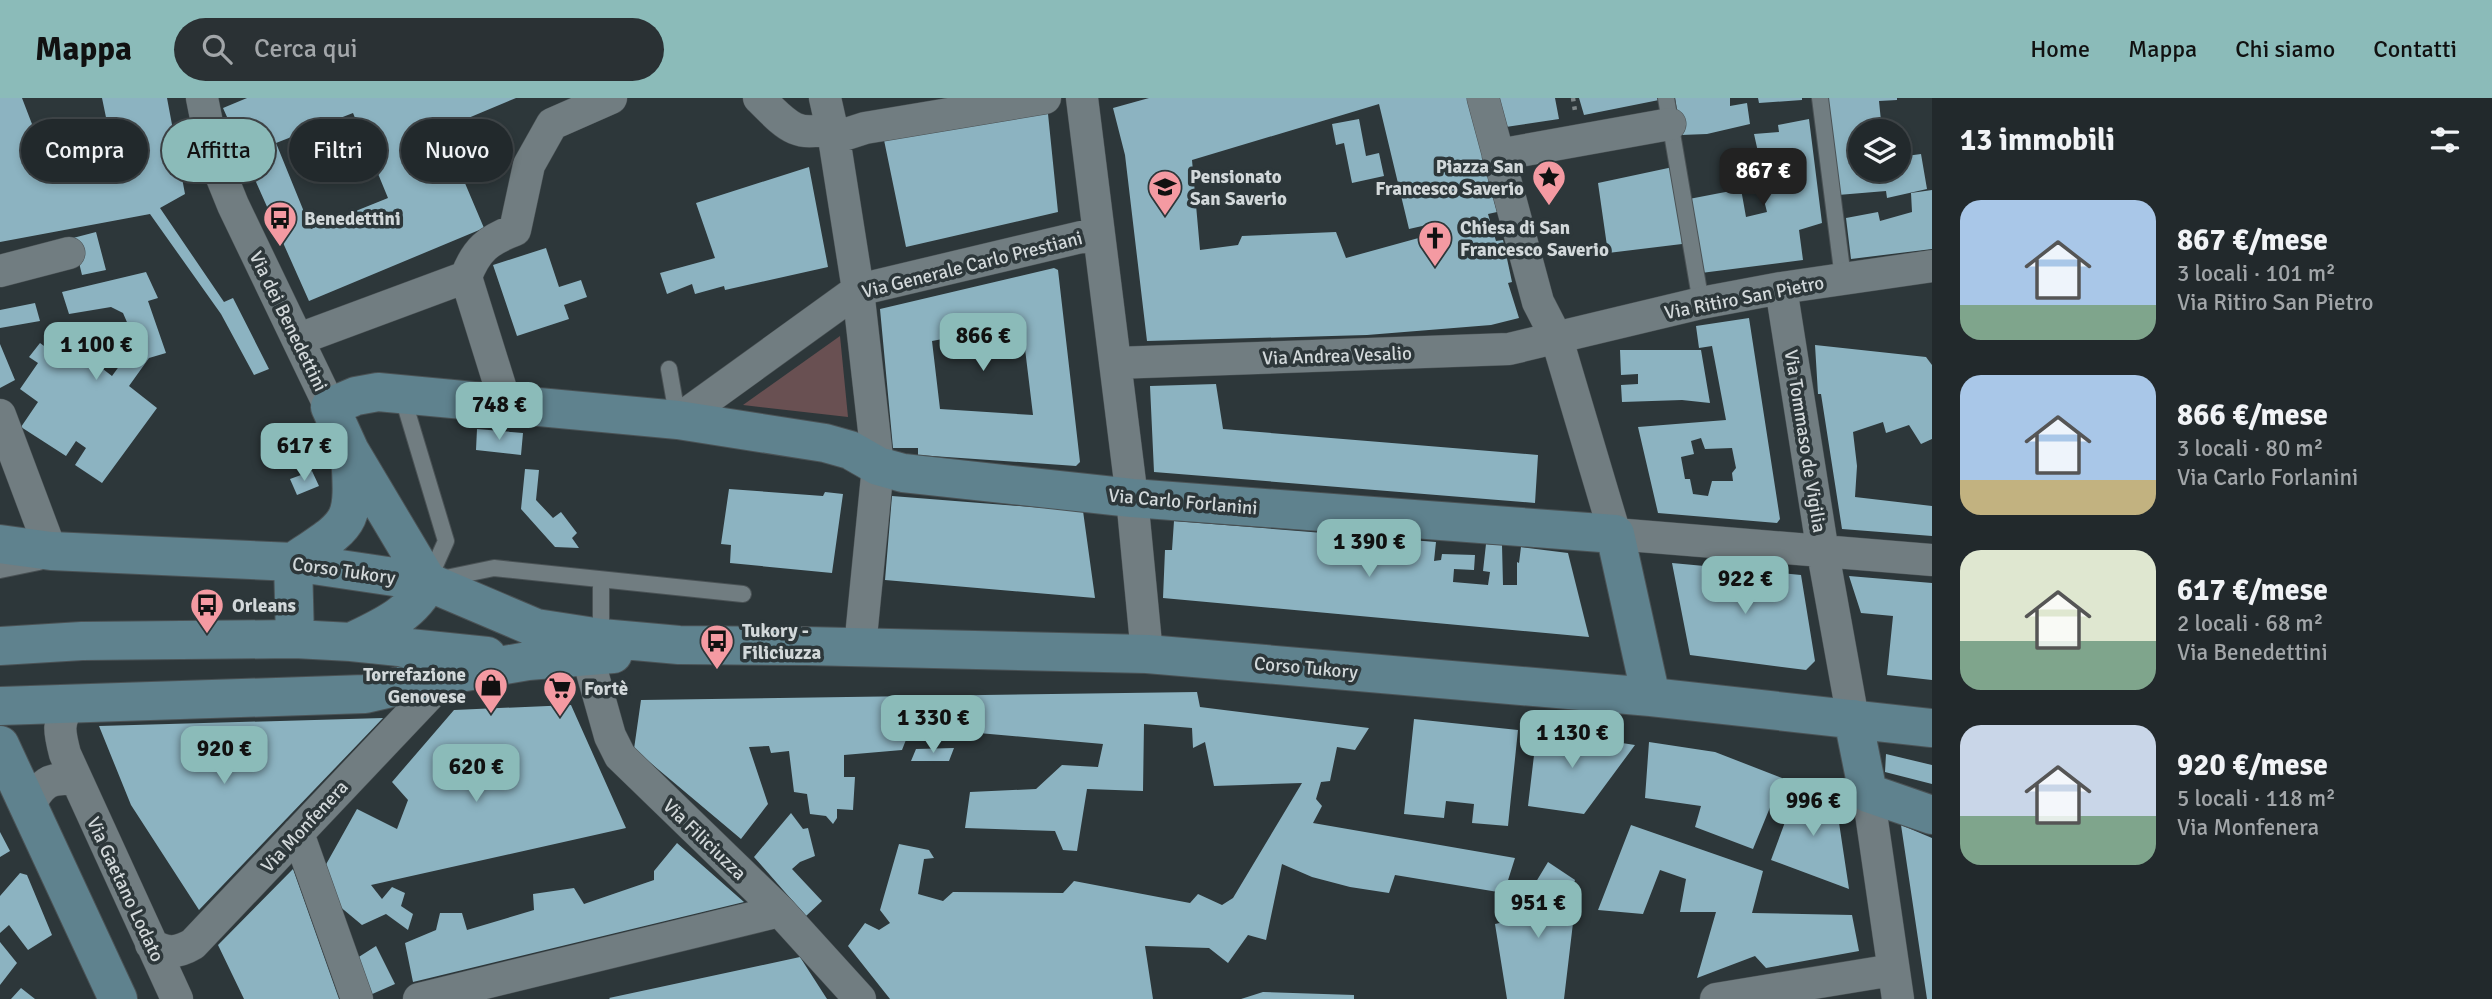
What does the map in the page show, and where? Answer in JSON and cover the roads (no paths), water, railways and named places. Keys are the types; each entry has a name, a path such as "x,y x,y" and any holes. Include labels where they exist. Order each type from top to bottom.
{"street":[{"name":"Via dei Benedettini","path":"202,98 214,158 223,182 350,451 428,582"},
{"path":"506,405 466,278 474,258 495,237 515,230 529,165 552,124 580,114 611,98"},
{"path":"759,98 797,130 814,133 830,121 865,128 927,108 1045,98"},
{"path":"1082,98 1132,498 1147,654"},
{"path":"1483,98 1538,302 1557,339 1615,534 1651,696"},
{"path":"1498,155 1581,140 1668,111"},
{"path":"830,121 858,290 878,466 860,647"},
{"name":"Via Generale Carlo Prestiani","path":"678,420 858,290 1098,233"},
{"path":"0,271 69,253"},
{"name":"Via Ritiro San Pietro","path":"1557,339 1701,303 1843,278 1932,266"},
{"path":"299,339 466,278"},
{"name":"Via Tommaso de Vigilia","path":"1781,288 1853,719"},
{"name":"Via Andrea Vesalio","path":"1115,363 1508,348 1557,339"},
{"name":"Via Carlo Forlanini","path":"330,407 356,396 378,392 678,420 825,443 850,450 878,466 902,473 1132,498 1615,534"},
{"path":"0,415 69,552"},
{"path":"295,639 293,562 338,532 350,516 350,451"},
{"path":"1615,534 1932,560"},
{"name":"Corso Tukory","path":"0,544 69,552 293,562 428,582 536,628 594,648"},
{"path":"351,642 400,615 415,603 428,582"},
{"name":"Corso Tukory","path":"0,646 82,640 295,639 351,642 528,661"},
{"name":"Corso Tukory","path":"0,706 365,694 448,675 594,648 678,645 860,647 1147,654 1651,696 1932,728"},
{"name":"Via Filiciuzza","path":"594,648 610,736 620,756 780,911 860,999"},
{"name":"Via Monfenera","path":"151,944 174,952 193,944 448,675"},
{"name":"Via Gaetano Lodato","path":"71,703 62,715 59,730 65,754 177,999"},
{"path":"1716,999 1896,985 1868,793 1853,719"},
{"path":"0,745 118,999"},
{"path":"29,806 38,789 46,783 60,777 76,780"},
{"path":"1868,793 1932,816"},
{"path":"298,832 357,999"},
{"path":"419,999 780,911"}],"lane":[{"path":"1820,98 1843,278"},
{"path":"1668,111 1701,303"},
{"path":"669,369 678,420"},
{"path":"402,395 446,541 428,582"},
{"path":"0,570 69,552"},
{"path":"428,582 494,568 743,594"},
{"path":"594,648 601,580"}],"place":[{"name":"Piazza San Francesco Saverio","path":"1549,207"},
{"name":"Pensionato San Saverio","path":"1165,217"},
{"name":"Benedettini","path":"280,248"},
{"name":"Chiesa di San Francesco Saverio","path":"1435,268"},
{"name":"Orleans","path":"207,635"},
{"name":"Tukory - Filiciuzza","path":"717,671"},
{"name":"Torrefazione Genovese","path":"491,715"},
{"name":"Fortè","path":"560,718"}]}
